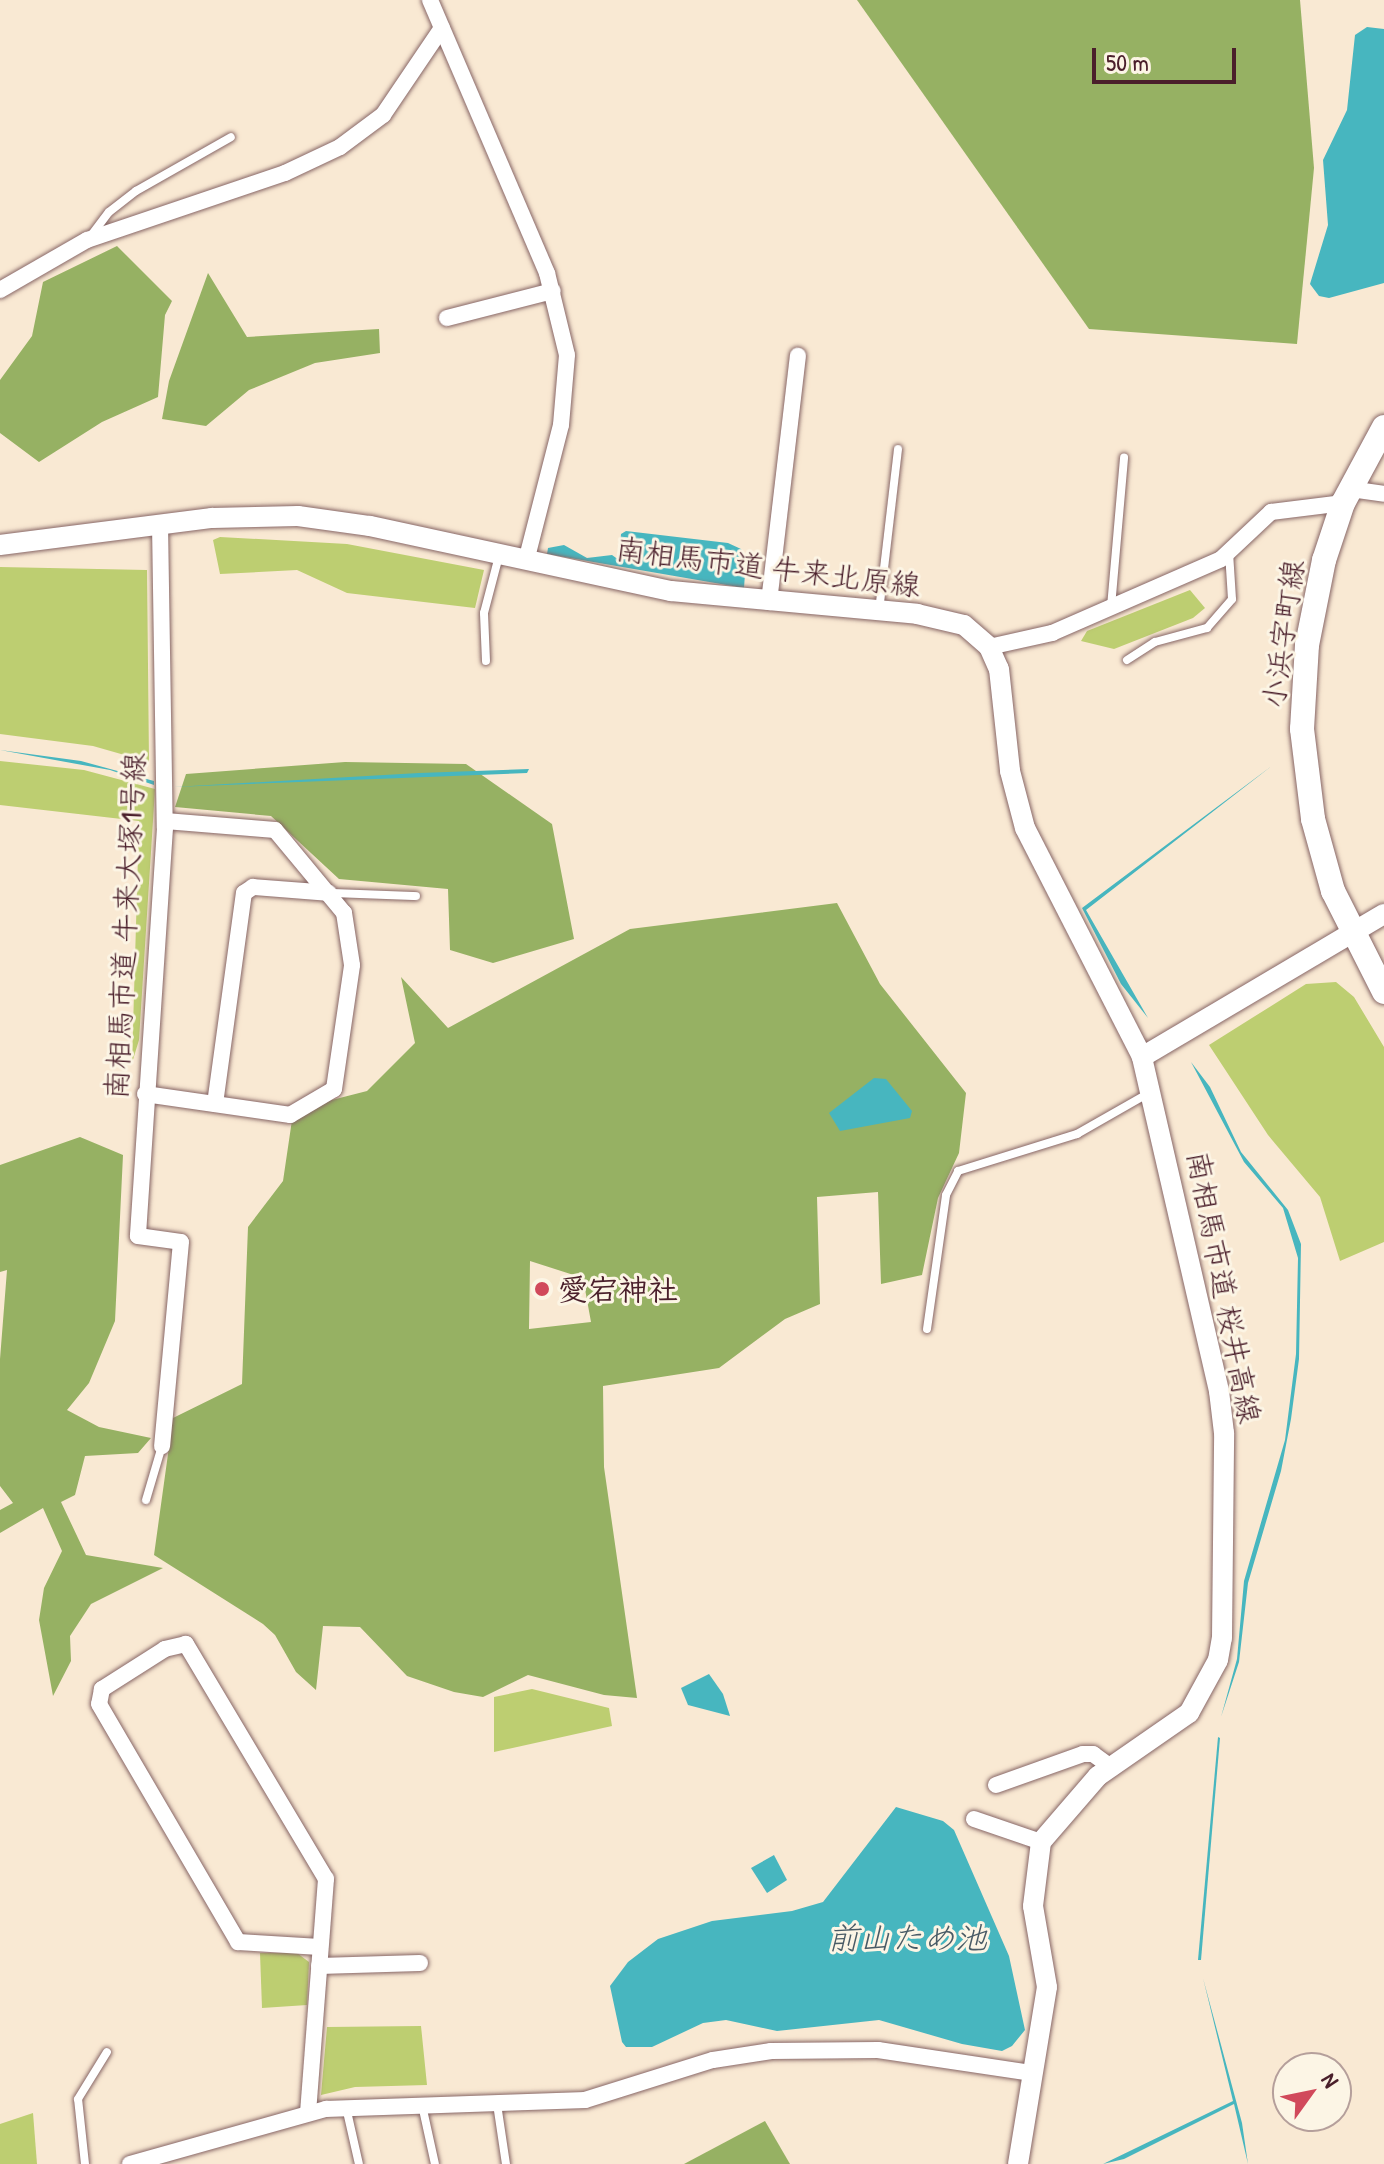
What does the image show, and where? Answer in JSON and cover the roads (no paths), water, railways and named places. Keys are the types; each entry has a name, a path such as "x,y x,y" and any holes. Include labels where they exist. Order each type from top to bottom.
{"main road":[{"name":"小浜字町線","path":"1384,427 1346,496 1324,560 1307,645 1302,729 1313,819 1333,891 1351,933 1384,992"}],"street":[{"path":"430,0 553,291 569,377 526,561"},
{"path":"0,290 87,240 285,173 340,147 383,115 442,28"},
{"path":"447,318 553,291"},
{"path":"769,602 798,356"},
{"path":"1384,494 1346,496 1271,512 1229,551 1052,633 989,647 1002,676 1010,771 1025,828 1142,1057 1384,914"},
{"name":"南相馬市道 牛来北原線","path":"0,545 160,524 298,516 656,588 949,620 979,635 989,647"},
{"name":"南相馬市道 牛来大塚1号線","path":"160,524 165,821 138,1236 181,1242 162,1446"},
{"path":"145,1094 290,1115 334,1089 352,965 344,913 275,830 165,821"},
{"path":"215,1104 244,893 253,887 329,893"},
{"name":"南相馬市道 桜井高線","path":"1041,1842 1075,1798 1189,1713 1218,1660 1222,1638 1224,1448 1219,1391 1153,1090 1142,1057"},
{"path":"308,2113 326,1879 186,1644 165,1649 102,1689 99,1704 238,1942 320,1947"},
{"path":"996,1785 1083,1754 1093,1754 1112,1768"},
{"path":"974,1819 1041,1842 1033,1906 1047,1987 1018,2164"},
{"path":"319,1966 420,1963"},
{"path":"130,2164 308,2113 345,2106 585,2100 713,2060 802,2048 878,2050 1032,2073"}],"lane":[{"path":"87,240 109,212 136,191 231,137"},
{"path":"879,611 898,449"},
{"path":"1111,607 1124,458"},
{"path":"1127,660 1155,642 1207,628 1232,599 1229,551"},
{"path":"486,661 484,613 500,555"},
{"path":"329,893 416,896"},
{"path":"927,1329 946,1195 958,1171 1077,1134 1153,1090"},
{"path":"146,1500 162,1446"},
{"path":"85,2164 78,2099 107,2052"},
{"path":"422,2104 435,2164"},
{"path":"497,2104 506,2164"},
{"path":"345,2106 359,2164"}],"water":[{"path":"1367,27 1384,29 1384,283 1329,298 1319,296 1310,284 1328,225 1323,160 1347,110 1355,35"},
{"path":"626,531 728,543 741,549 746,559 744,588 547,554 548,548 564,545 587,558 612,555 619,560 621,534"},
{"path":"0,750 81,761 154,781 154,785 110,770"},
{"path":"1273,765 1086,910 1148,1018 1121,984 1082,908"},
{"path":"529,769 527,773 174,787 419,773"},
{"path":"1191,1062 1210,1087 1241,1152 1288,1210 1301,1244 1299,1359 1291,1419 1281,1471 1248,1583 1239,1662 1221,1717 1237,1659 1244,1581 1285,1440 1296,1354 1298,1258 1283,1208 1244,1162"},
{"path":"874,1078 886,1079 912,1111 910,1118 840,1131 829,1113"},
{"path":"709,1674 723,1694 730,1716 688,1705 681,1688"},
{"path":"1218,1737 1201,1960 1198,1960"},
{"name":"前山ため池","path":"896,1807 943,1821 954,1830 1009,1956 1025,2030 1012,2046 1002,2051 962,2044 879,2020 777,2031 726,2020 703,2023 652,2047 626,2047 622,2042 610,1986 628,1962 658,1939 712,1921 792,1911 823,1902"},
{"path":"774,1855 787,1880 767,1893 751,1868"},
{"path":"1203,1978 1242,2123 1248,2164 1234,2104 1124,2159 1103,2164 1233,2101"}],"place":[{"name":"愛宕神社","path":"542,1289"}]}
